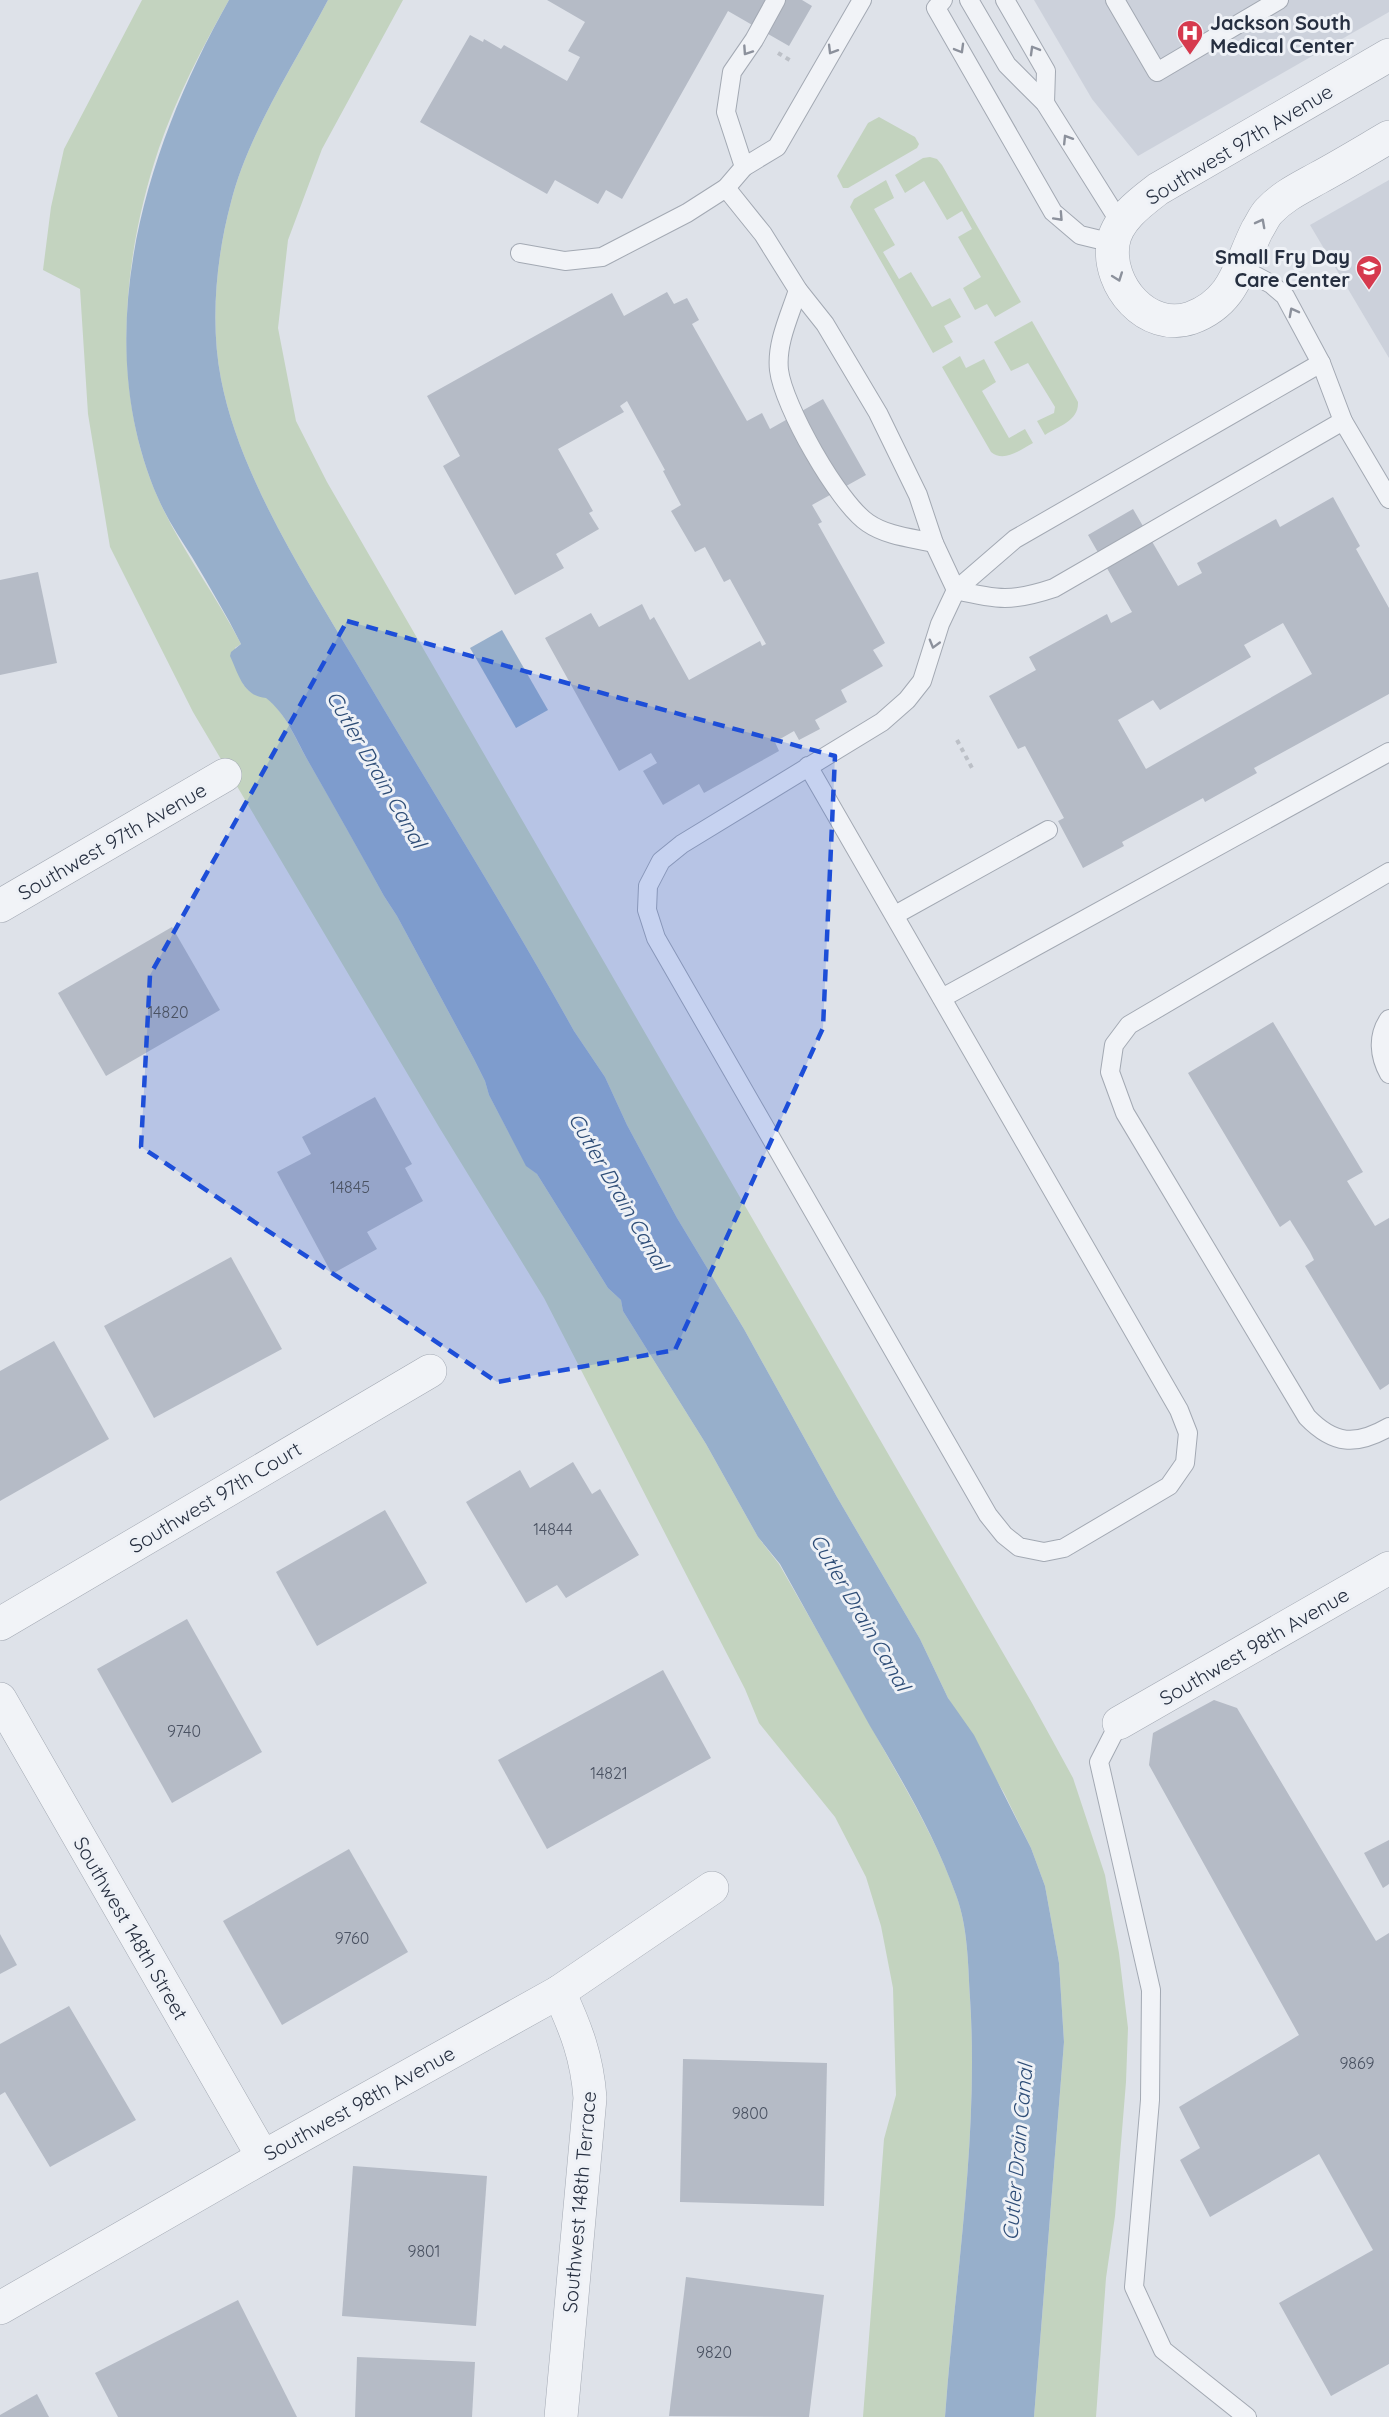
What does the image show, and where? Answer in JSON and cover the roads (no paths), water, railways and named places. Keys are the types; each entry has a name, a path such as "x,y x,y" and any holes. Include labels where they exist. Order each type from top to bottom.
{"street":[{"name":"Southwest 97th Avenue","path":"1117,233 1137,205 1158,189 1389,56"},
{"path":"1117,233 1113,264 1119,283 1131,302 1146,313 1166,320 1190,319 1212,307 1230,291 1266,213 1282,198 1389,137"},
{"name":"Southwest 97th Avenue","path":"0,906 225,775"},
{"name":"Southwest 97th Court","path":"0,1624 430,1371"},
{"name":"Southwest 98th Avenue","path":"1119,1723 1389,1568"},
{"name":"Southwest 148th Street","path":"0,1699 263,2157"},
{"name":"Southwest 98th Avenue","path":"0,2308 263,2157 559,1992 712,1888"},
{"name":"Southwest 148th Terrace","path":"559,1992 580,2038 588,2070 590,2098 561,2417"}],"lane":[{"path":"744,167 726,112 732,72 754,40 776,0"},
{"path":"520,253 565,261 602,257 687,213 726,188 744,167 777,147 862,0"},
{"path":"943,0 936,8 1053,212 1080,235 1117,233 1045,103 1007,65 969,0"},
{"path":"1005,0 1046,71 1045,103"},
{"path":"1115,0 1157,72 1279,0"},
{"path":"726,188 764,234 798,290 825,324 878,413 918,495 934,543 956,590"},
{"path":"1241,268 1271,284 1285,296 1321,363 1343,421 1389,499"},
{"path":"798,290 780,343 779,369 785,396 813,449 840,495 867,523 888,533 934,543"},
{"path":"808,766 1179,1410 1188,1433 1185,1463 1169,1486 1064,1548 1044,1552 1019,1547 1004,1535 988,1515 656,938 647,910 648,886 661,861 682,844 808,766 882,722 907,700 922,681 940,624 956,590 1015,539 1321,363"},
{"path":"956,590 992,598 1024,598 1054,588 1343,421"},
{"path":"942,998 1389,752"},
{"path":"895,915 1048,830"},
{"path":"1389,872 1129,1025 1114,1045 1110,1071 1125,1113 1307,1417 1322,1433 1347,1440 1371,1437 1389,1427"},
{"path":"1389,1019 1380,1042 1383,1063 1389,1074"},
{"path":"1119,1723 1099,1762 1150,1990 1150,2100 1134,2287 1163,2350 1247,2417"}],"water":[{"name":"Cutler Drain Canal","path":"229,0 328,0 260,125 249,151 231,202 218,268 215,313 221,379 242,451 258,488 315,594 574,1031 605,1077 627,1125 677,1218 744,1329 837,1497 920,1639 948,1698 974,1735 1031,1848 1045,1886 1059,1963 1064,2042 1034,2417 945,2417 969,2155 972,2050 965,1933 960,1907 948,1873 906,1788 780,1564 758,1537 706,1444 623,1311 621,1300 608,1288 537,1174 526,1166 489,1095 474,1059 397,916 289,726 273,704 266,698 252,693 239,677 230,656 231,652 241,644 158,498 137,436 127,372 127,307 136,243 151,179 173,117 199,57"},
{"path":"502,630 548,710 516,728 470,648"}],"place":[{"name":"Jackson South Medical Center","path":"1190,56"},
{"name":"Small Fry Day Care Center","path":"1369,291"}]}
